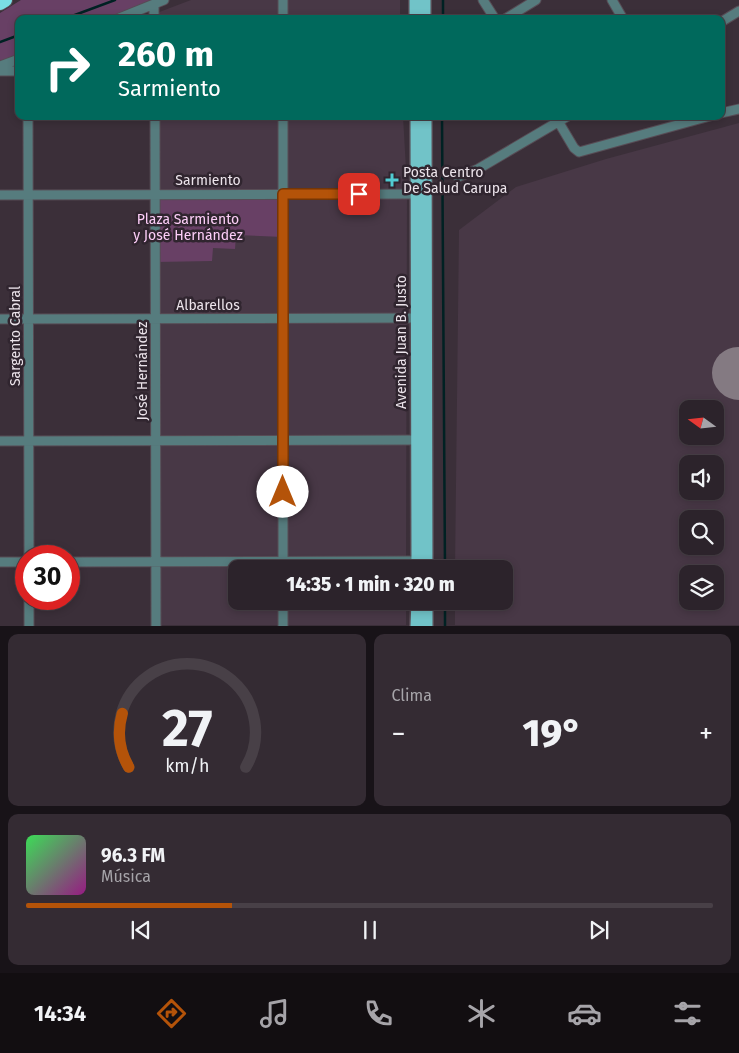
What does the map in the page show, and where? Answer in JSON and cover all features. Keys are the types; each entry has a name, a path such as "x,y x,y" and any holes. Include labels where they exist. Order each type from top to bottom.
{"highway":[{"path":"0,3 5,0"}],"main road":[{"path":"415,0 415,15"},
{"path":"425,0 425,15"},
{"name":"Avenida Juan B. Justo","path":"416,120 416,318 427,560"},
{"name":"Avenida Juan B. Justo","path":"417,560 426,120"},
{"path":"416,626 417,610"},
{"path":"427,610 427,626"}],"street":[{"path":"127,15 164,0"},
{"path":"283,0 283,15"},
{"path":"483,0 492,15"},
{"path":"512,15 536,0"},
{"path":"612,0 621,15"},
{"path":"154,4 154,15"},
{"path":"725,20 739,11"},
{"path":"0,66 15,60"},
{"path":"0,72 15,71"},
{"path":"725,112 739,108"},
{"name":"Sargento Cabral","path":"28,120 29,545"},
{"name":"José Hernández","path":"155,120 156,626"},
{"path":"283,120 283,560"},
{"path":"458,177 478,169 554,120"},
{"path":"557,120 574,148 579,152 682,120"},
{"name":"Sarmiento","path":"0,195 416,194"},
{"name":"Albarellos","path":"0,319 416,318"},
{"path":"0,441 421,440"},
{"path":"0,562 15,562"},
{"path":"80,562 228,564"},
{"path":"29,610 29,626"},
{"path":"283,610 283,626"}],"shaded area":[{"path":"191,0 400,0 400,15 152,15"},
{"path":"160,120 403,120 407,187 406,560 228,560 228,610 406,610 406,625 161,625"},
{"path":"739,123 739,625 455,625 455,610 513,610 513,560 455,560 459,230 516,187 606,159"}],"green space":[{"path":"21,0 167,0 128,15 15,15 15,57 0,63 0,13"},
{"name":"Plaza Sarmiento y José Hernández","path":"283,193 283,237 236,235 235,249 213,248 212,261 155,262 155,195"}],"waterway":[{"path":"75,15 115,0"},
{"path":"443,0 443,15"},
{"path":"0,42 15,36"},
{"path":"442,120 445,560"},
{"path":"445,610 445,626"}],"place":[{"name":"Posta Centro De Salud Carupa","path":"392,180"}],"route":[{"path":"283,492 283,194 359,194"}]}
